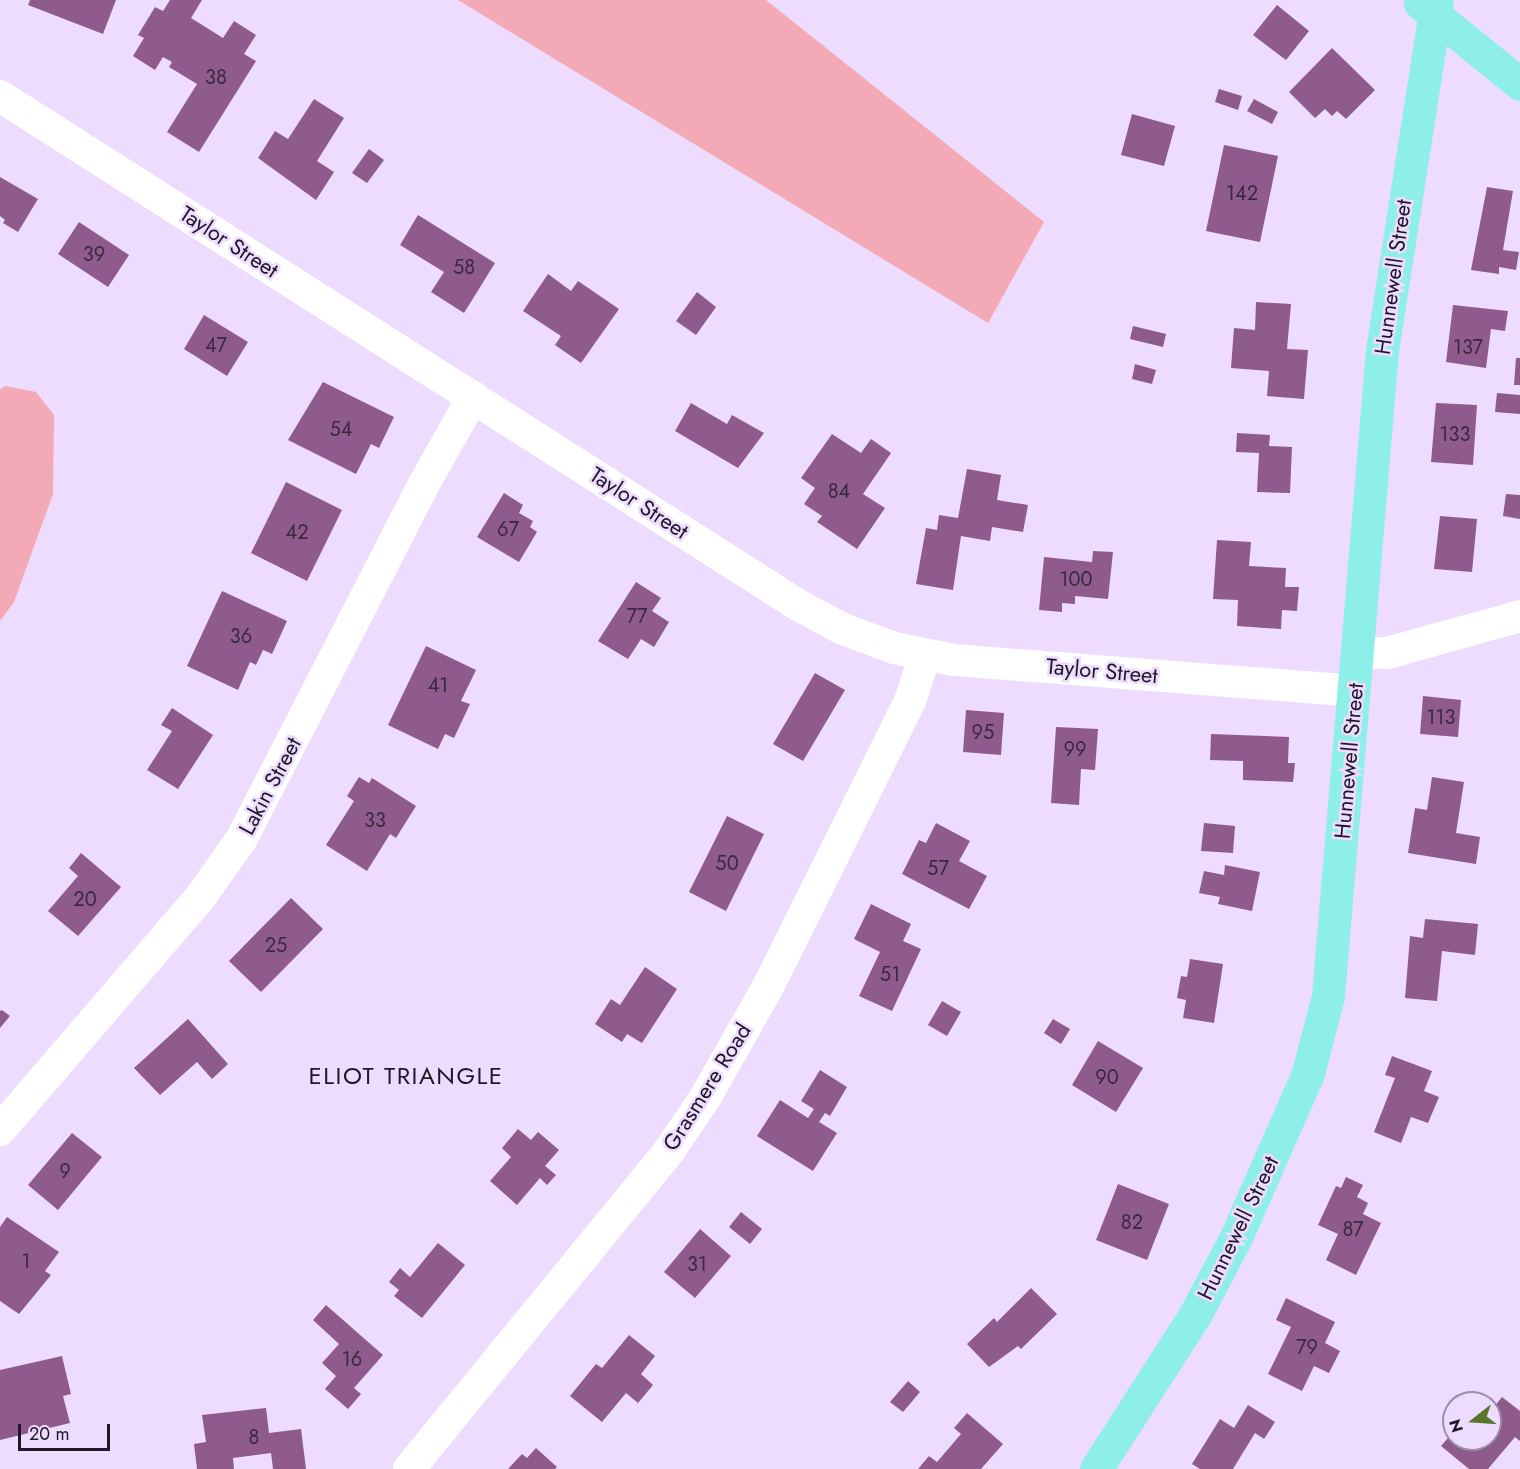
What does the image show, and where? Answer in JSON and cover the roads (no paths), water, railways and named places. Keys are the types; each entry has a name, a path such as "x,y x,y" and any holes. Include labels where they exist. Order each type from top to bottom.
{"main road":[{"path":"1429,5 1520,84"},
{"name":"Hunnewell Street","path":"1096,1469 1195,1315 1237,1234 1308,1073 1328,996 1382,350 1429,5"}],"street":[{"name":"Taylor Street","path":"0,96 813,614 866,639 925,655 1354,691"},
{"name":"Lakin Street","path":"0,1130 202,895 242,838 424,484 473,397"},
{"path":"1357,653 1387,652 1520,616"},
{"name":"Grasmere Road","path":"409,1469 669,1150 705,1098 776,973 910,701 925,655"}],"district":[{"name":"ELIOT TRIANGLE","path":"406,1076"}]}
